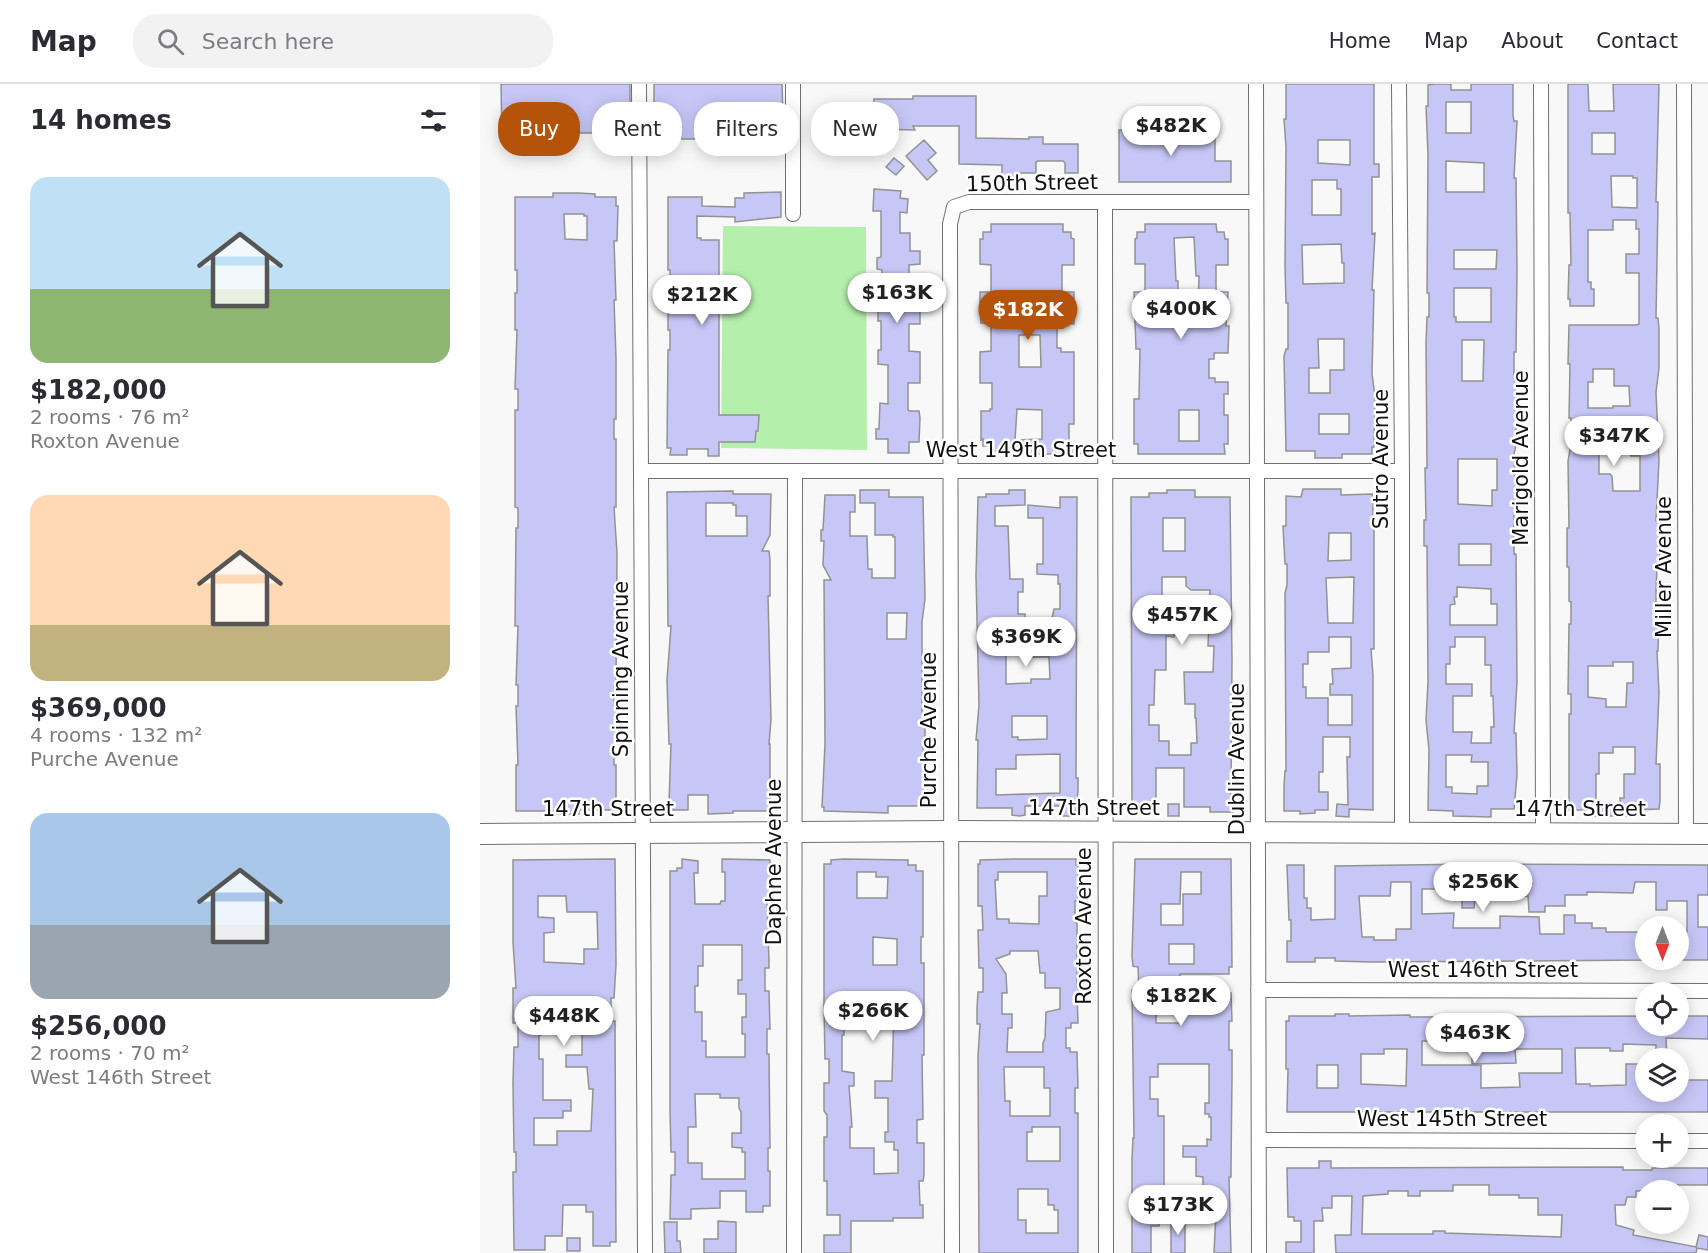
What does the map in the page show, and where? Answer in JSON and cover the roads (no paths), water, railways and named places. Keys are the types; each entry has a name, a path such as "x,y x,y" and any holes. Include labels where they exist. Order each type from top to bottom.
{"street":[{"name":"Spinning Avenue","path":"639,84 645,1253"},
{"path":"793,84 793,214"},
{"name":"Dublin Avenue","path":"1256,84 1259,1253"},
{"name":"Sutro Avenue","path":"1399,84 1402,833"},
{"name":"Marigold Avenue","path":"1541,84 1543,832"},
{"name":"Miller Avenue","path":"1684,84 1686,834"},
{"name":"150th Street","path":"954,207 969,202 1256,202"},
{"name":"Roxton Avenue","path":"1105,203 1106,1253"},
{"name":"Purche Avenue","path":"952,1253 949,471 950,224 954,207"},
{"name":"West 149th Street","path":"641,471 1402,471"},
{"name":"Daphne Avenue","path":"794,1253 795,471"},
{"name":"147th Street","path":"480,834 951,831 1708,834"},
{"name":"West 146th Street","path":"1258,990 1708,991"},
{"name":"West 145th Street","path":"1259,1140 1635,1141"},
{"path":"1689,1141 1708,1141"}]}
